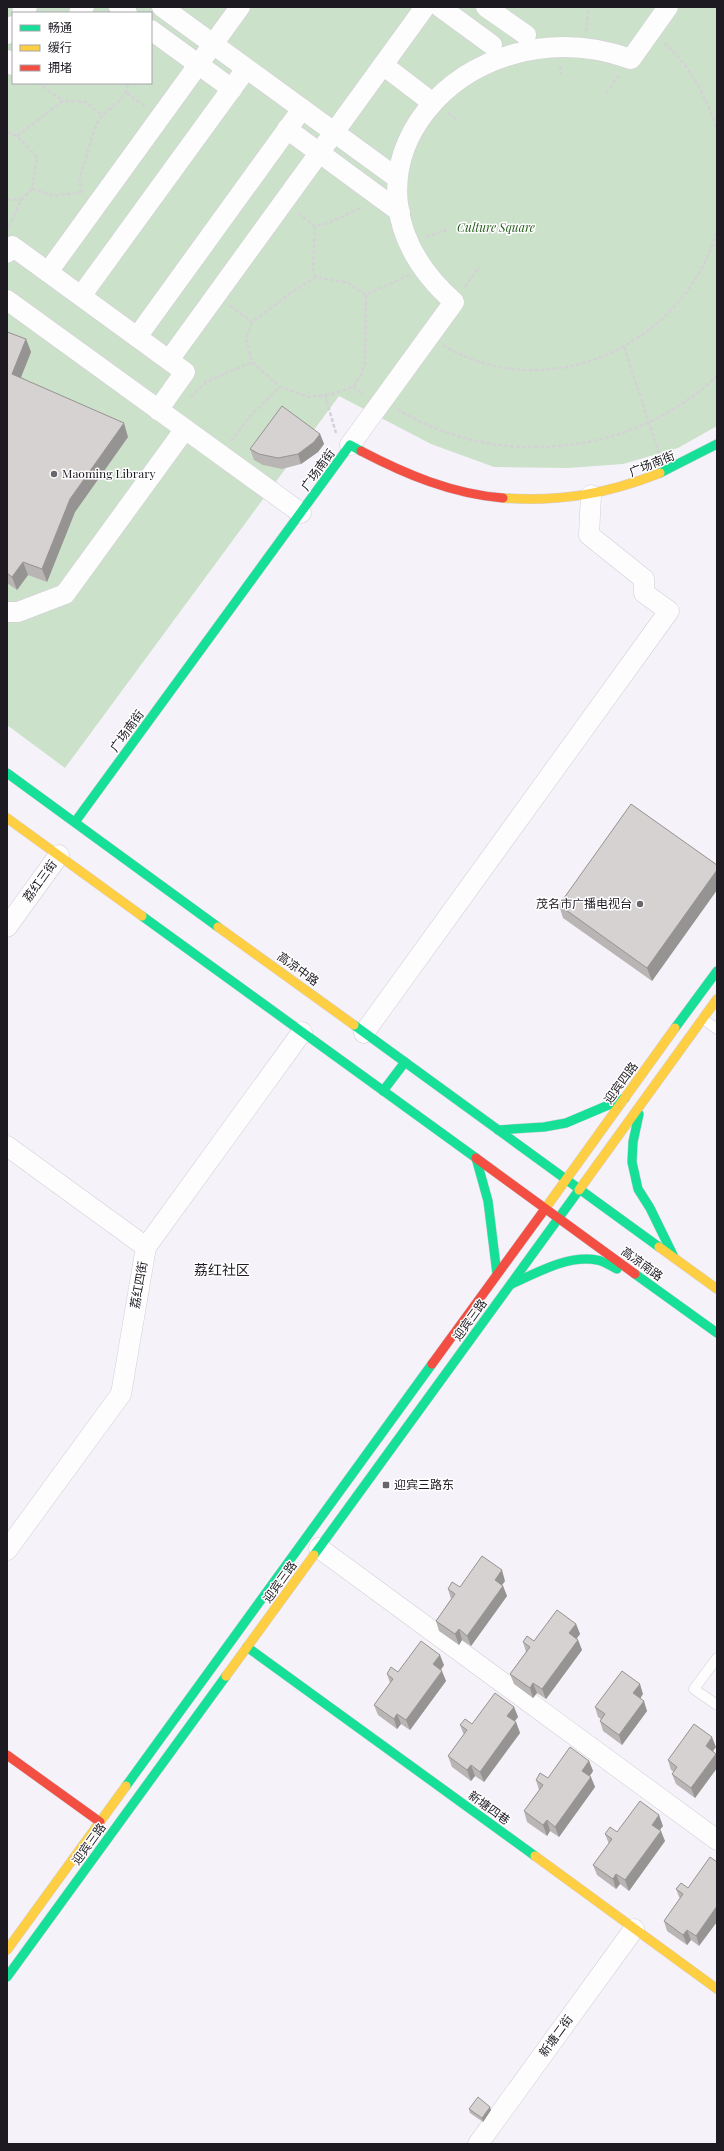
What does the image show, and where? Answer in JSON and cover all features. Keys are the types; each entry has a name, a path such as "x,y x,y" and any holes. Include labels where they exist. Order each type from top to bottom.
{"main road":[{"name":"广场南街","path":"75,822 350,445 399,472 452,491 514,500 563,499 618,489 665,473 717,444"},
{"name":"高凉中路","path":"7,773 577,1187"},
{"path":"7,818 552,1214"},
{"name":"迎宾四路","path":"552,1214 566,1179 717,971"},
{"path":"577,1187 642,1103 717,999"},
{"path":"383,1091 405,1062"},
{"path":"498,1130 544,1127 566,1123 625,1098"},
{"path":"642,1103 632,1142 632,1162 638,1189 650,1208 675,1258"},
{"path":"476,1158 488,1200 498,1274"},
{"name":"迎宾三路","path":"7,1950 498,1274 552,1214 571,1201 577,1187"},
{"name":"高凉南路","path":"577,1187 717,1289"},
{"name":"迎宾三路","path":"7,1977 511,1284 552,1214"},
{"name":"高凉南路","path":"552,1214 717,1333"},
{"path":"511,1284 554,1265 581,1260 599,1260 652,1286"},
{"name":"新塘四巷","path":"247,1647 634,1929 716,1984"},
{"path":"7,1755 100,1822"}],"street":[{"path":"152,17 160,7 397,178"},
{"path":"48,272 240,7"},
{"path":"169,360 425,7"},
{"path":"440,7 492,45"},
{"path":"486,7 526,35"},
{"path":"350,445 454,302 440,289 423,269 409,242 400,212 397,178 401,149 407,131 425,97 451,69 466,58 492,45 526,35 559,34 585,38 614,49 631,59 668,7"},
{"path":"152,31 232,89"},
{"path":"382,66 425,97"},
{"path":"81,296 246,69"},
{"path":"137,336 302,109"},
{"path":"287,129 400,212"},
{"path":"7,253 12,246 185,372 171,419 65,594 18,612 7,612"},
{"path":"7,300 301,513"},
{"path":"364,1032 669,611 644,593 644,579 589,536 591,495"},
{"name":"荔红三街","path":"7,927 59,855"},
{"name":"荔红四街","path":"7,1550 121,1394 146,1247 302,1032"},
{"path":"7,1146 146,1247"},
{"path":"319,1548 717,1840"},
{"name":"新塘二街","path":"478,2144 634,1929"}],"lane":[{"path":"703,1019 717,1029"},
{"path":"717,1658 694,1689 717,1706"}],"path":[{"path":"585,38 589,7"},
{"path":"651,32 666,45 693,77 712,115 717,130"},
{"path":"39,84 63,101 86,102 103,116"},
{"path":"97,204 81,192 78,178 85,165 98,122 127,93 128,84"},
{"path":"127,93 160,118"},
{"path":"18,136 63,101"},
{"path":"7,132 18,136 37,157 32,189 21,200 7,232"},
{"path":"32,189 55,196 81,192"},
{"path":"316,226 331,222 380,197"},
{"path":"7,199 21,200"},
{"path":"283,202 316,226"},
{"path":"316,226 313,271 316,277"},
{"path":"429,336 446,347 478,360 505,367 525,369 566,367 606,356 624,347 658,324 686,294 708,258 717,230"},
{"path":"454,302 480,266"},
{"path":"366,295 423,269"},
{"path":"316,277 348,283 366,295 365,363 361,375 353,387 325,395 309,397 280,387 252,362 246,339 252,322 294,290 316,277"},
{"path":"215,296 252,322"},
{"path":"624,347 665,473"},
{"path":"171,419 206,382 252,362"},
{"path":"383,400 409,416 442,431 491,444 520,448 578,445 607,438 649,422 686,402 716,378"},
{"path":"220,455 250,416 280,387"},
{"path":"325,395 336,434 350,445"}],"green space":[{"name":"Culture Square","path":"7,7 717,7 717,426 678,448 623,464 568,468 494,467 431,444 339,396 65,768 7,725"}],"building":[{"name":"Maoming Library","path":"7,332 26,339 12,374 124,423 70,499 42,569 23,562 12,577 7,573"},
{"path":"282,406 320,434 314,442 298,454 278,458 259,454 250,449"},
{"name":"茂名市广播电视台","path":"631,804 717,865 717,870 647,968 559,905"},
{"path":"482,1556 502,1570 495,1580 503,1586 467,1636 459,1629 455,1634 436,1621 455,1594 448,1589 452,1582 460,1587"},
{"path":"557,1610 576,1624 569,1633 578,1640 542,1689 533,1683 530,1688 510,1674 530,1647 523,1642 527,1636 534,1641"},
{"path":"421,1641 440,1655 433,1664 442,1671 406,1720 397,1714 394,1719 374,1705 393,1679 387,1674 391,1667 398,1672"},
{"path":"622,1671 640,1684 633,1693 644,1701 619,1735 600,1721 605,1714 595,1707"},
{"path":"495,1693 514,1707 507,1716 516,1722 480,1772 471,1765 467,1770 448,1756 467,1730 460,1725 465,1719 472,1724"},
{"path":"694,1724 712,1737 706,1746 716,1754 691,1788 672,1774 677,1767 668,1760"},
{"path":"570,1747 589,1761 582,1771 591,1777 555,1827 547,1820 543,1825 524,1811 543,1785 536,1780 540,1773 548,1778"},
{"path":"640,1801 659,1815 652,1825 661,1831 625,1880 616,1874 613,1879 593,1865 612,1839 605,1834 610,1827 617,1832"},
{"path":"710,1857 717,1862 717,1906 696,1936 687,1930 683,1935 664,1921 683,1894 676,1889 681,1883 688,1888"},
{"path":"478,2097 490,2107 482,2118 469,2109"}],"traffic: fast":[{"path":"660,473 717,444"},
{"path":"75,822 350,445 361,451"},
{"path":"7,773 218,927"},
{"path":"142,916 476,1158"},
{"path":"675,1028 717,971"},
{"path":"354,1025 659,1247"},
{"path":"383,1091 405,1062"},
{"path":"498,1130 544,1127 566,1123 625,1098"},
{"path":"639,1114 633,1142 632,1162 638,1189 650,1208 673,1255"},
{"path":"476,1158 488,1201 497,1274"},
{"path":"314,1555 579,1190"},
{"path":"512,1284 553,1266 575,1260 586,1259 605,1262 617,1269"},
{"path":"635,1274 717,1333"},
{"path":"126,1786 432,1364"},
{"path":"247,1647 535,1856"},
{"path":"7,1977 226,1676"}],"traffic: slow":[{"path":"503,498 544,499 583,495 621,486 660,473"},
{"path":"7,818 142,916"},
{"path":"218,927 354,1025"},
{"path":"579,1190 717,999"},
{"path":"542,1213 675,1028"},
{"path":"659,1247 717,1289"},
{"path":"226,1676 314,1555"},
{"path":"7,1950 126,1786"},
{"path":"535,1856 717,1989"}],"traffic: jam":[{"path":"361,451 429,482 465,492 503,498"},
{"path":"476,1158 635,1274"},
{"path":"432,1364 542,1213"},
{"path":"7,1755 100,1822"}],"place":[{"name":"Maoming Library","path":"54,474"},
{"name":"茂名市广播电视台","path":"640,904"},
{"name":"迎宾三路东","path":"386,1485"}],"district":[{"name":"荔红社区","path":"222,1270"}]}
